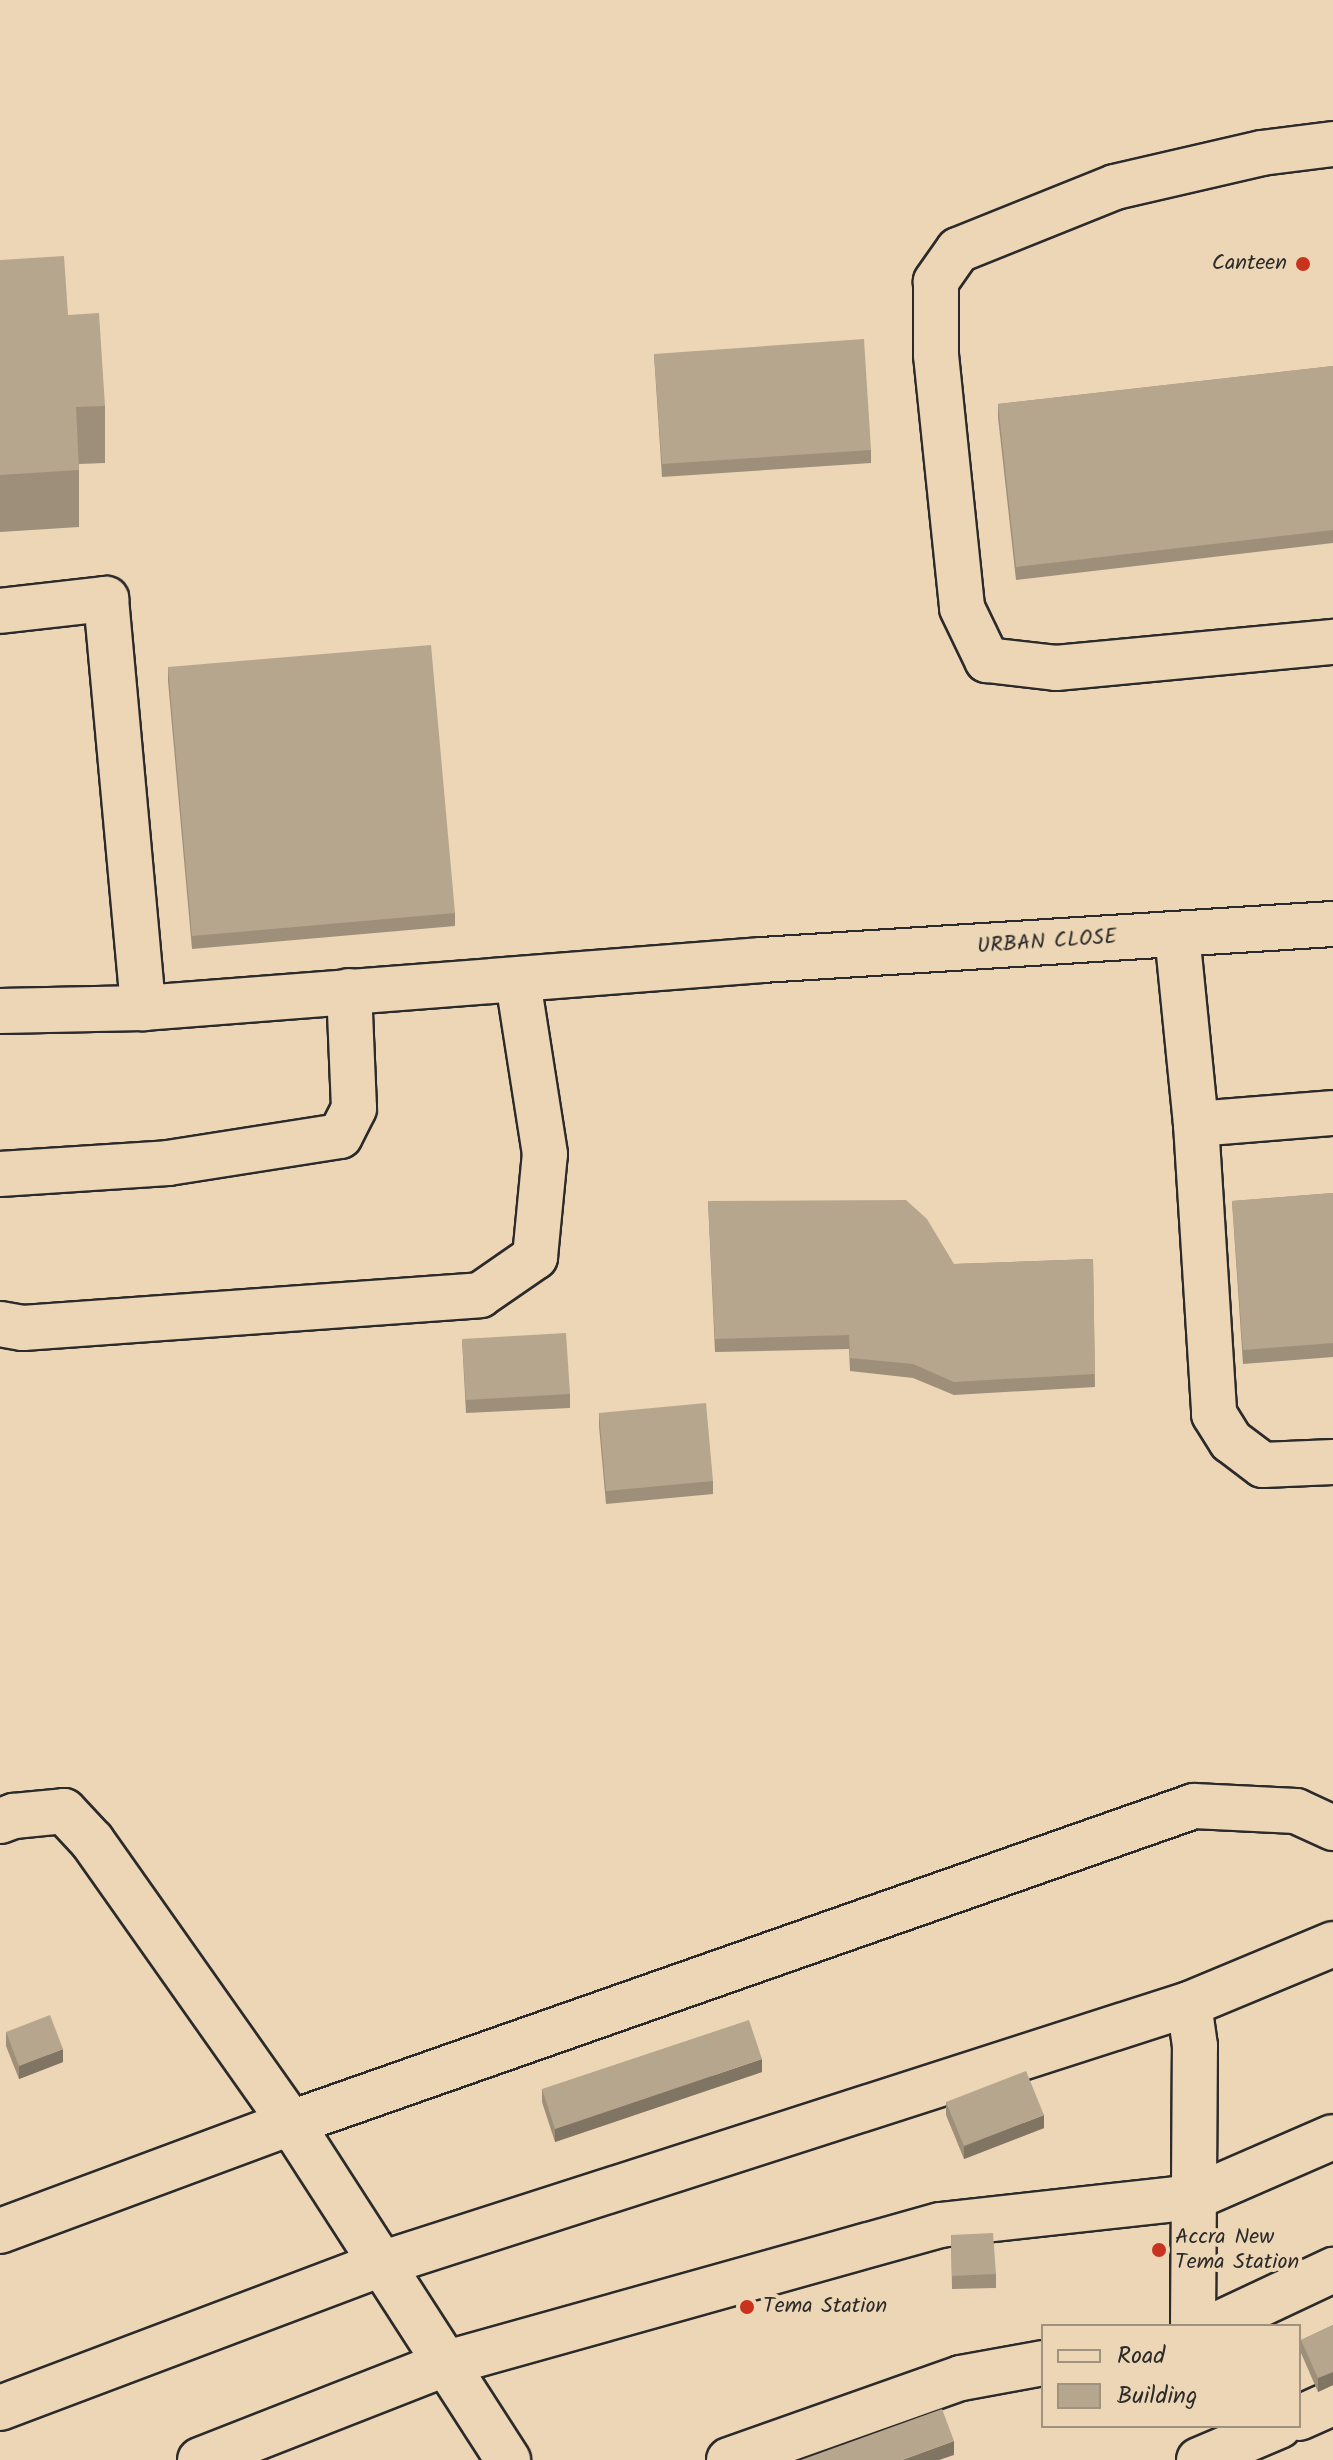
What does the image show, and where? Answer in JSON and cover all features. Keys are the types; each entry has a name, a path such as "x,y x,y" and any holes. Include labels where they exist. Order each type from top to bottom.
{"street":[{"path":"1333,144 1262,153 1115,187 958,250 936,282 936,355 962,608 987,660 1056,668 1333,642"},
{"path":"0,611 106,599 143,1008"},
{"name":"URBAN CLOSE","path":"0,1011 143,1008 762,960 1333,924"},
{"path":"1177,934 1196,1124 1214,1414 1231,1441 1263,1465 1333,1462"},
{"path":"0,1324 23,1328 480,1295 535,1257 545,1154 518,981"},
{"path":"0,1174 168,1163 340,1136 354,1108 349,991"},
{"path":"1196,1124 1333,1113"},
{"path":"0,2231 291,2123 1194,1806 1296,1811 1333,1828"},
{"path":"0,1821 14,1816 64,1811 92,1841 291,2123 508,2460"},
{"path":"0,2408 384,2263 1189,2004 1333,1944"},
{"path":"1189,2004 1195,2046 1193,2324"},
{"path":"200,2460 447,2363 940,2225 1195,2197 1333,2137"},
{"path":"1218,2324 1333,2270"},
{"path":"729,2460 961,2378 1041,2363"},
{"path":"1301,2417 1333,2403"},
{"path":"1189,2460 1190,2428"},
{"path":"1199,2460 1274,2428"}],"building":[{"path":"64,256 68,315 99,313 105,406 76,407 79,470 0,475 0,260"},
{"path":"864,339 871,450 662,464 654,354"},
{"path":"1333,366 1333,530 1016,567 998,404"},
{"path":"431,645 455,913 192,936 168,667"},
{"path":"1333,1193 1333,1343 1243,1350 1232,1201"},
{"path":"906,1200 927,1219 954,1264 1093,1259 1095,1374 954,1382 913,1364 850,1358 849,1335 715,1339 708,1201"},
{"path":"566,1333 570,1394 466,1400 462,1339"},
{"path":"706,1403 713,1481 606,1491 599,1413"},
{"path":"50,2015 63,2049 19,2066 6,2032"},
{"path":"749,2020 762,2059 555,2129 542,2089"},
{"path":"1026,2071 1044,2115 964,2146 946,2102"},
{"path":"993,2233 996,2274 952,2276 951,2235"},
{"path":"1333,2325 1333,2372 1318,2378 1301,2340"},
{"path":"942,2409 954,2441 902,2460 801,2460"}],"place":[{"name":"Canteen","path":"1303,264"},
{"name":"Accra New Tema Station","path":"1159,2250"},
{"name":"Tema Station","path":"747,2307"}]}
